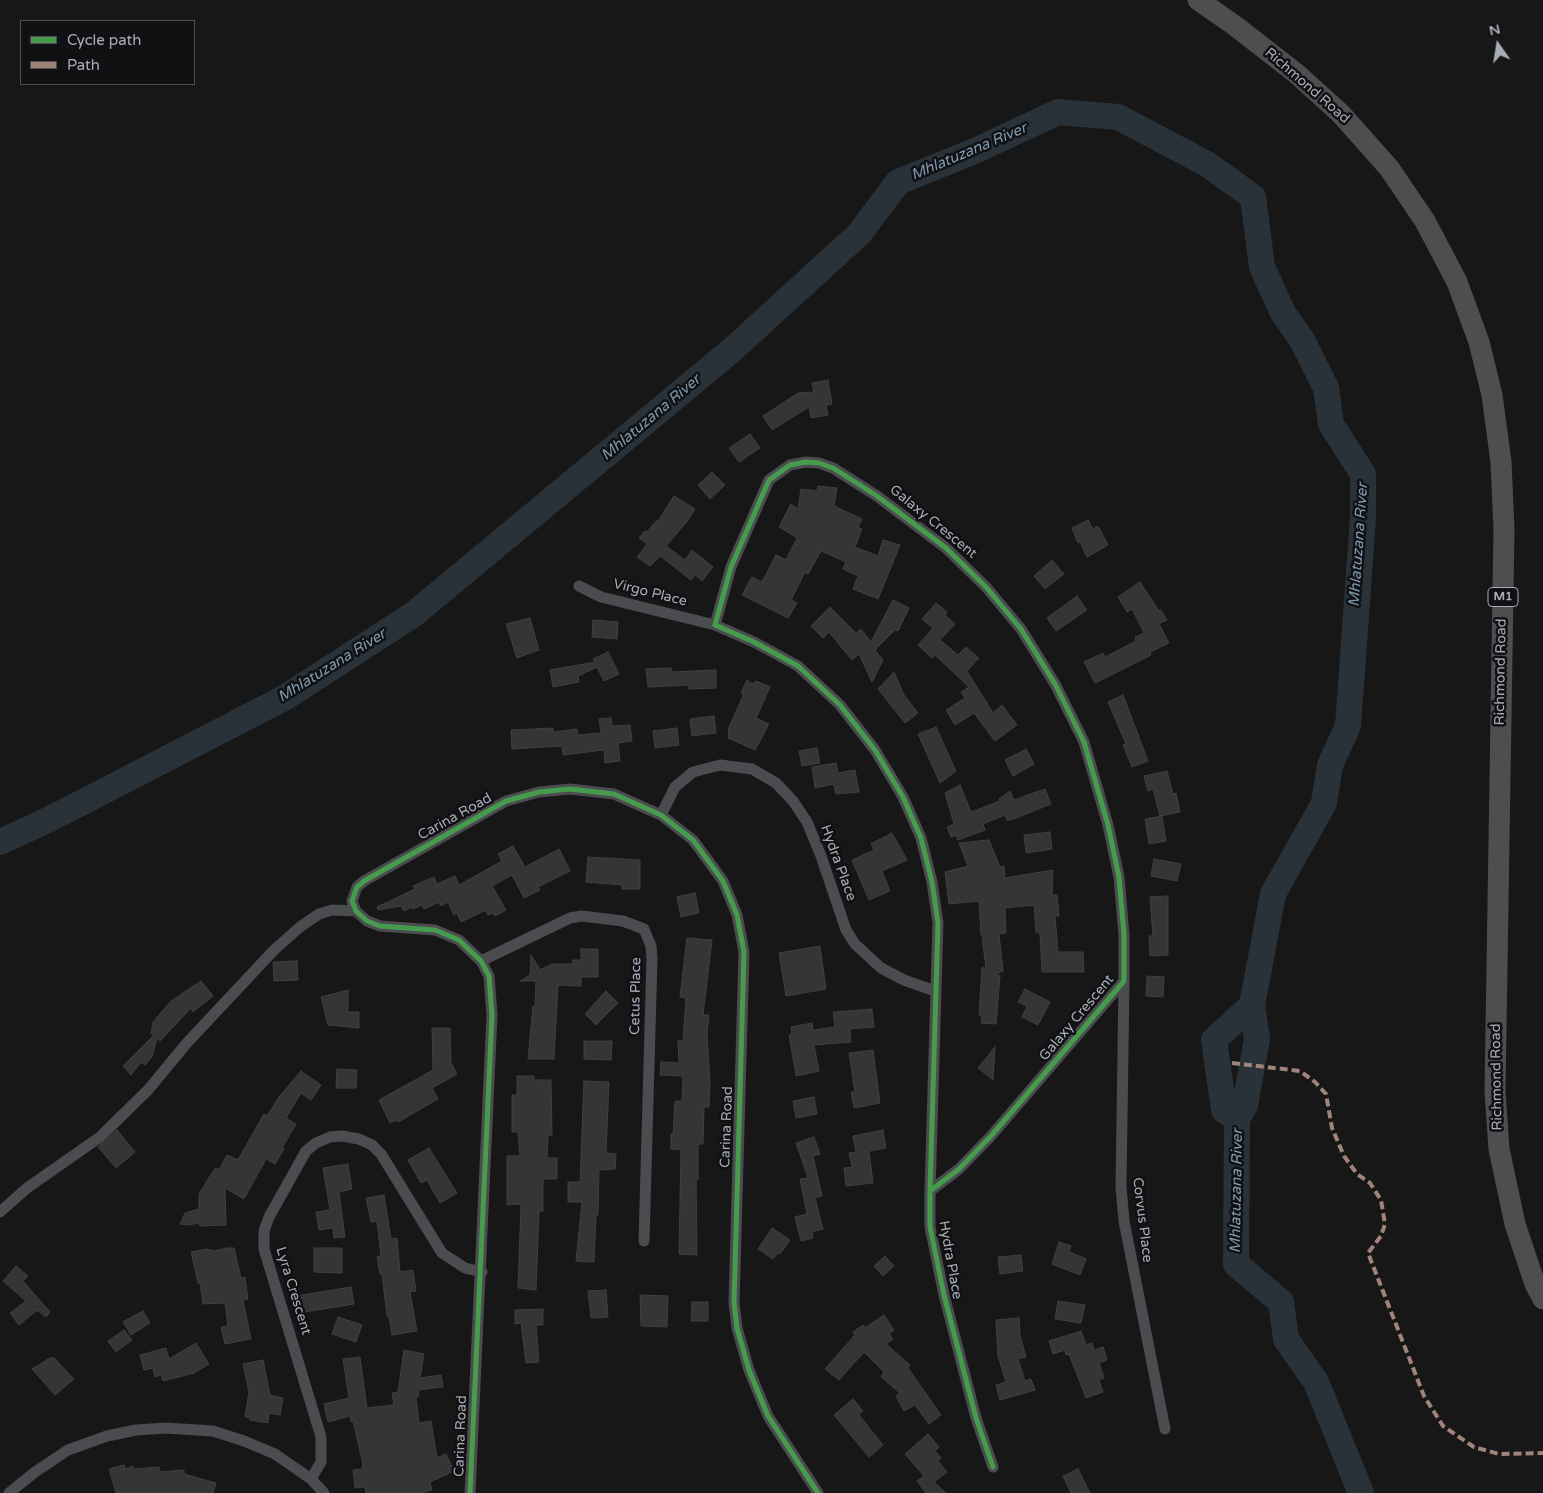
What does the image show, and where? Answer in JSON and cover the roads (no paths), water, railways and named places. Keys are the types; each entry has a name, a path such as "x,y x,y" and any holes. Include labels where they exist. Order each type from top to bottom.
{"highway":[{"name":"Richmond Road","path":"1198,0 1297,74 1341,114 1389,168 1425,222 1457,282 1479,342 1492,394 1500,453 1504,529 1495,1091 1499,1149 1515,1224 1535,1284 1543,1299"}],"street":[{"name":"Galaxy Crescent","path":"715,625 730,568 764,489 774,476 790,465 806,462 819,463 833,468 877,496 946,548 986,587 1021,629 1055,684 1084,742 1108,825 1119,877 1124,935 1124,981 960,1169 930,1192"},
{"name":"Virgo Place","path":"579,586 601,597 715,625"},
{"path":"715,625 754,642 798,666 840,705 876,750 903,798 921,838 932,882 938,923 935,991"},
{"name":"Hydra Place","path":"661,815 675,787 693,772 720,765 752,770 776,782 793,801 807,822 821,856 846,930 855,944 881,968 904,980 935,991 930,1227 944,1295 976,1418 993,1467"},
{"name":"Carina Road","path":"470,1493 482,1272 492,1015 490,983 481,961 459,940 448,934 418,927 380,926 367,922 356,911 352,901 357,887 364,881 506,801 539,792 570,789 614,794 661,815 693,840 723,881 737,915 744,952 734,1303 749,1370 768,1416 818,1493"},
{"path":"0,1212 26,1188 100,1136 148,1090 186,1044 274,950 300,927 320,914 332,910 356,911"},
{"name":"Cetus Place","path":"481,961 570,918 582,916 623,921 644,929 651,946 652,959 644,1241"},
{"name":"Corvus Place","path":"1124,981 1121,1187 1124,1221 1165,1429"},
{"name":"Lyra Crescent","path":"311,1479 321,1462 321,1437 264,1248 264,1231 269,1217 306,1151 316,1143 330,1137 342,1136 359,1139 372,1146 381,1154 442,1254 465,1268 482,1272"},
{"path":"9,1493 35,1472 68,1450 107,1436 166,1428 213,1431 244,1441 275,1454 311,1479 324,1493"}],"waterway":[{"name":"Mhlatuzana River","path":"0,842 50,819 286,697 414,614 733,349 859,234 898,182 977,150 1058,112 1118,117 1207,164 1253,197 1262,267 1283,313 1302,340 1326,388 1331,424 1363,474 1363,518 1348,726 1330,765 1324,803 1273,894 1252,1005 1214,1040 1224,1110 1237,1119 1236,1264 1281,1302 1286,1339 1316,1382 1361,1493"},
{"name":"Mhlatuzana River","path":"1237,1119 1245,1105 1257,1039 1252,1005"}]}
